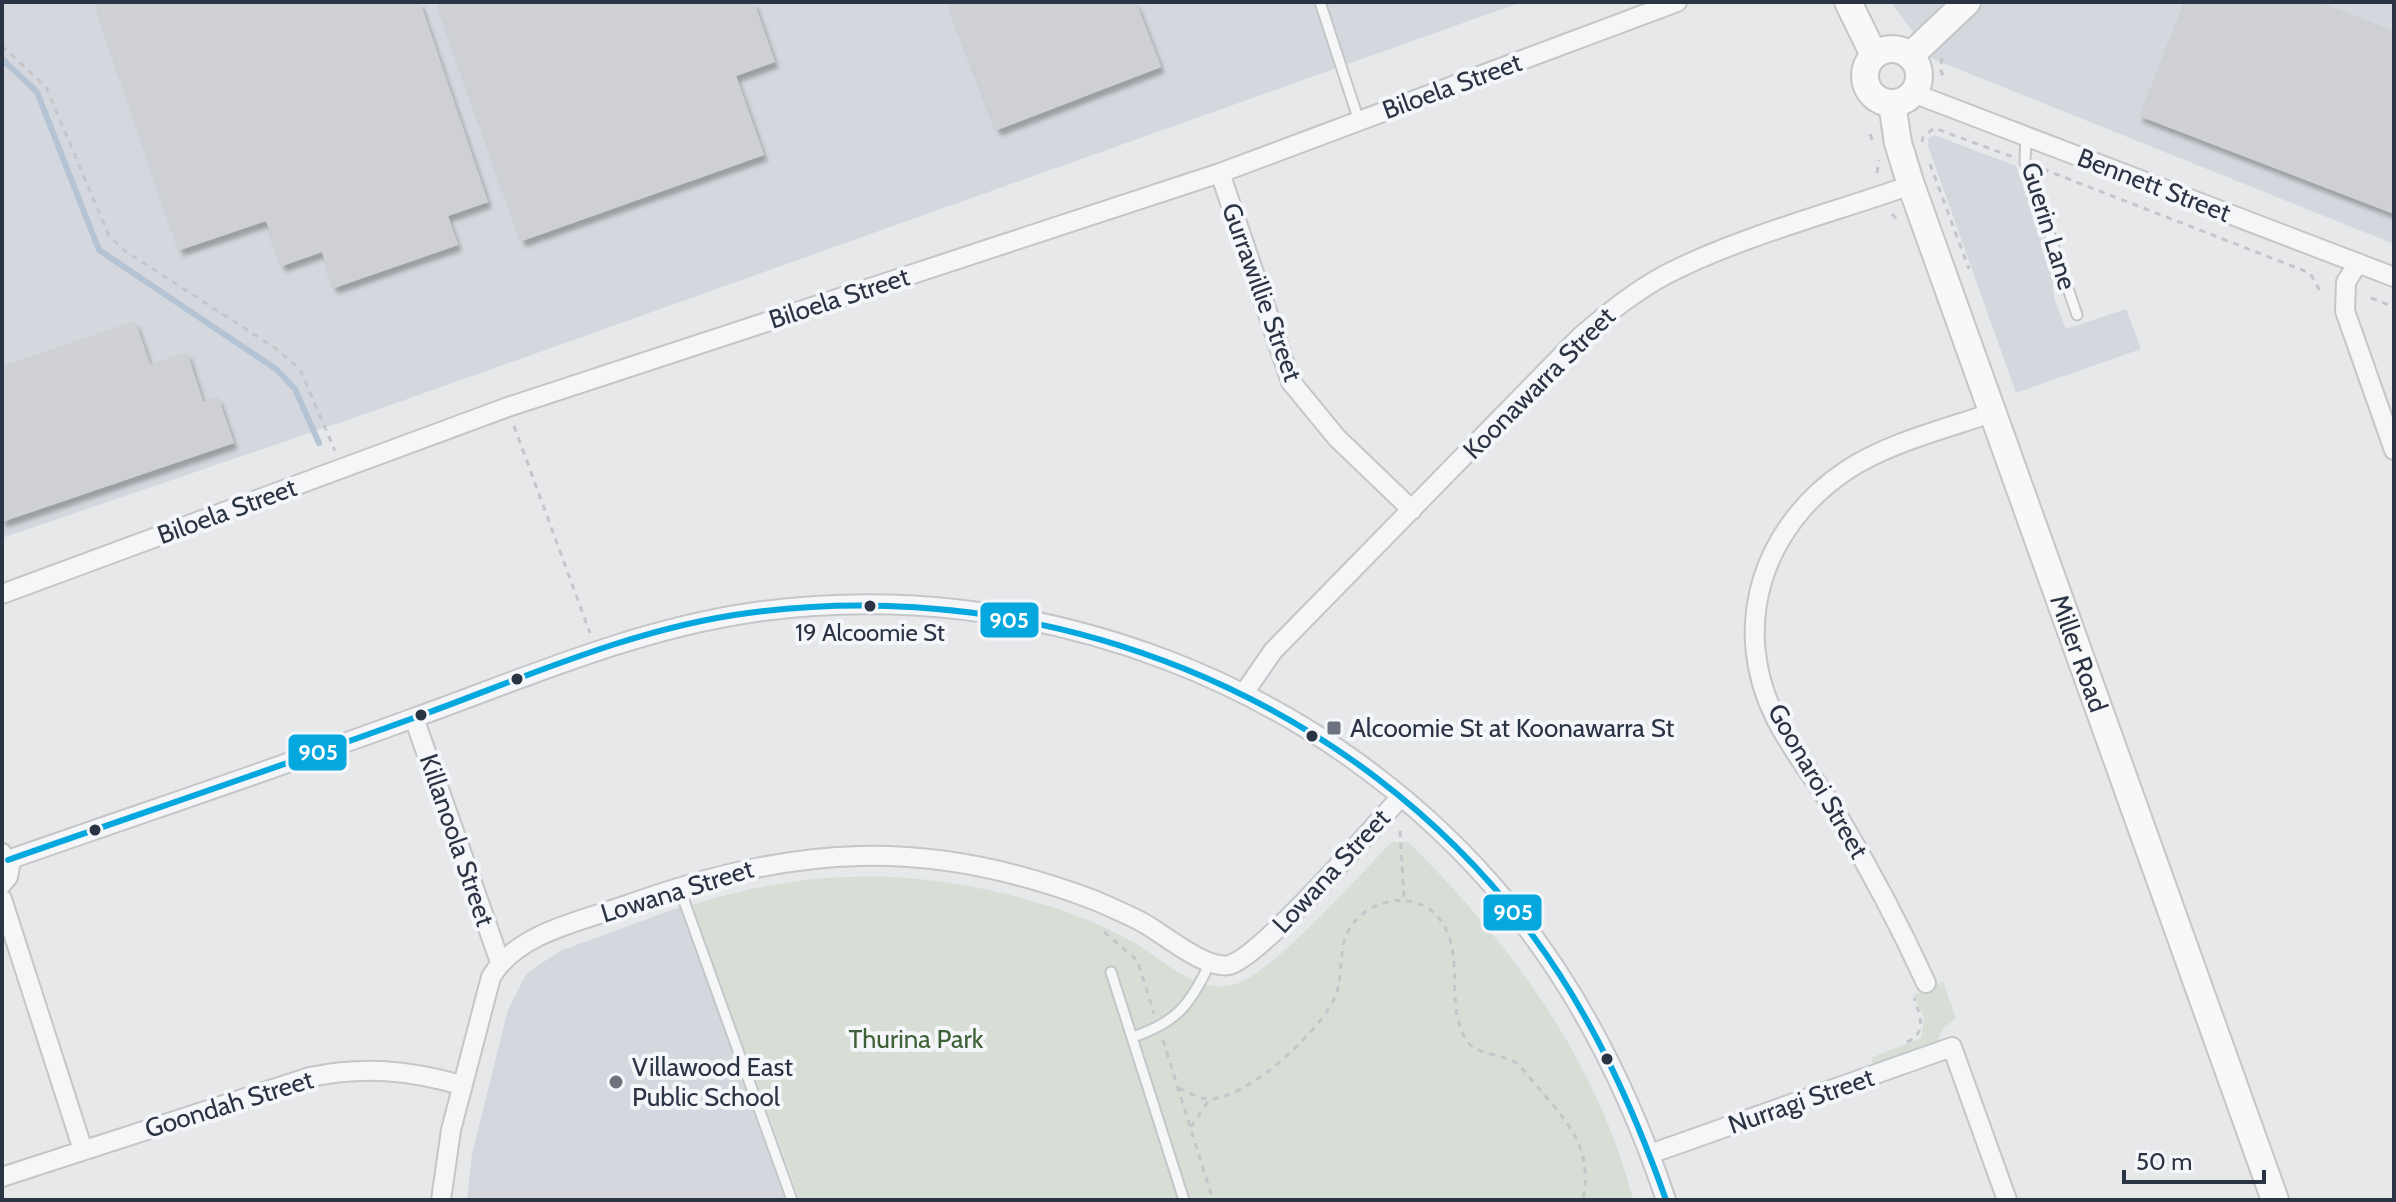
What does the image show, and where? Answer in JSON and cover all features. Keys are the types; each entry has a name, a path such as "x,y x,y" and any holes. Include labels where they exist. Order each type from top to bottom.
{"main road":[{"path":"1848,2 1874,55"},
{"path":"1910,56 1967,2"},
{"path":"1888,49 1910,56 1918,70 1903,98 1876,99 1866,85 1865,69 1874,55 1888,49"},
{"name":"Miller Road","path":"1903,98 1898,143 1911,185 2275,1200"}],"street":[{"name":"Biloela Street","path":"2,594 508,407 1220,173 1677,2"},
{"name":"Bennett Street","path":"1903,98 2026,136 2394,277"},
{"name":"Gurrawillie Street","path":"1220,173 1291,382 1337,438 1412,510"},
{"name":"Koonawarra Street","path":"1244,693 1273,651 1581,336 1620,303 1667,274 1715,254 1911,185"},
{"path":"2358,263 2346,282 2345,311 2394,450"},
{"name":"Goonaroi Street","path":"1923,976 1888,901 1776,719 1760,676 1754,627 1762,579 1781,535 1809,498 1862,463 1994,412"},
{"path":"2,884 10,872 5,857 661,631 749,613 866,605 954,608 1065,628 1141,650 1244,693 1343,751 1433,824 1507,903 1548,957 1613,1067 1666,1200"},
{"name":"Killanoola Street","path":"414,718 500,962"},
{"name":"Lowana Street","path":"500,962 515,950 553,931 722,873 811,857 910,856 962,862 1028,878 1097,902 1139,920 1210,963 1224,966 1252,954 1401,797"},
{"path":"2,899 83,1150"},
{"path":"441,1200 443,1170 461,1085 485,993 500,962"},
{"name":"Nurragi Street","path":"1650,1154 1952,1047 2007,1200"},
{"name":"Goondah Street","path":"2,1177 310,1077 347,1069 388,1069 461,1085"}],"lane":[{"path":"1320,2 1359,121"},
{"name":"Guerin Lane","path":"2026,136 2025,162 2077,315"},
{"path":"679,886 792,1200"},
{"path":"1133,1037 1159,1028 1191,1000 1210,963"},
{"path":"1111,972 1184,1200"}],"path":[{"path":"2,46 46,87 109,236 125,251 275,348 300,369 337,455"},
{"path":"1944,55 1940,68 1944,78"},
{"path":"1923,147 1923,137 1934,128 2310,273 2320,291"},
{"path":"1870,134 1879,161 1877,173"},
{"path":"1928,161 1969,269"},
{"path":"2371,298 2394,307"},
{"path":"513,423 591,636"},
{"path":"1400,831 1405,900"},
{"path":"1179,1088 1210,1099 1220,1097 1258,1077 1306,1040 1334,1000 1341,980 1345,938 1352,925 1365,912 1385,902 1405,900 1426,907 1447,930 1453,951 1454,1003 1466,1041 1482,1052 1517,1064 1579,1140 1588,1180 1583,1200"},
{"path":"1104,932 1137,960 1213,1200"},
{"path":"1903,1043 1914,1039 1921,1029 1907,978 1923,976"},
{"path":"1191,1127 1210,1099"}],"shaded area":[{"path":"2,2 1522,2 368,413 2,538"},
{"path":"1891,2 2394,2 2394,244 1933,59"},
{"path":"1934,135 2016,166 2052,264 2054,298 2066,329 2126,309 2141,349 2016,393 1928,146 1928,139"},
{"name":"Villawood East Public School","path":"680,907 785,1200 467,1200 472,1154 508,1009 527,973 560,951"}],"green space":[{"name":"Thurina Park","path":"1392,842 1408,842 1445,880 1481,920 1545,1006 1597,1099 1633,1200 800,1200 692,905 738,892 829,878 874,876 963,885 1075,915 1133,942 1195,981 1222,986 1236,984 1271,962 1316,921"},
{"path":"1943,982 1956,1018 1943,1029 1937,1041 1873,1064 1871,1058 1921,1038 1924,1019 1914,995"}],"building":[{"path":"95,2 420,2 488,202 448,216 458,245 334,288 322,252 282,266 266,221 180,250"},
{"path":"437,2 754,2 775,62 736,76 764,155 522,241"},
{"path":"948,2 1136,2 1161,67 997,130"},
{"path":"2184,2 2319,2 2394,31 2394,214 2139,116"},
{"path":"135,321 150,364 187,352 203,402 218,397 234,443 2,522 2,366"}],"waterway":[{"path":"2,59 37,92 99,250 276,369 295,389 319,443"}],"transit line":[{"name":"905","path":"8,860 368,735 581,656 706,620 748,613 859,605 970,613 1079,634 1184,669 1284,717 1376,778 1460,851 1533,936 1574,998 1625,1097 1666,1200"}],"place":[{"name":"19 Alcoomie St","path":"870,606"},
{"name":"Alcoomie St at Koonawarra St","path":"1334,728"},
{"name":"Villawood East Public School","path":"616,1082"}]}
